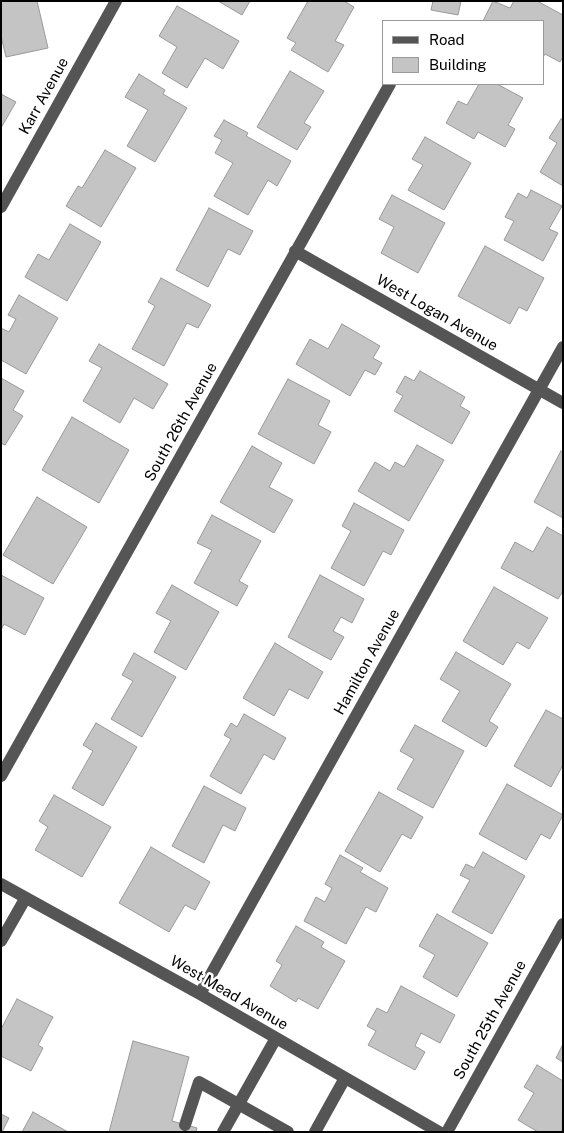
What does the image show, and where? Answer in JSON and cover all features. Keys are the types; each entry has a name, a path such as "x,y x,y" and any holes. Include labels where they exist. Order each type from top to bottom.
{"street":[{"name":"Karr Avenue","path":"1,207 116,1"},
{"name":"South 26th Avenue","path":"1,776 389,85"},
{"name":"West Logan Avenue","path":"295,251 563,403"},
{"name":"Hamilton Avenue","path":"200,994 563,347"},
{"name":"West Mead Avenue","path":"1,884 25,899 200,994 439,1132"},
{"path":"1,941 25,899"},
{"name":"South 25th Avenue","path":"447,1132 563,924"},
{"path":"224,1132 276,1038"},
{"path":"315,1132 345,1078"},
{"path":"185,1125 199,1082 288,1132"}],"building":[{"path":"1,1 37,1 48,48 6,57 1,36"},
{"path":"218,1 250,1 242,15"},
{"path":"308,1 344,1 354,7 335,41 344,45 328,72 291,50 296,43 287,38"},
{"path":"433,1 461,1 458,15 431,10"},
{"path":"493,1 510,8 514,1 537,1 563,15 563,57 560,62 545,54 544,56 544,20 484,20"},
{"path":"177,6 239,41 223,69 205,58 187,88 162,73 177,47 159,36"},
{"path":"290,71 324,91 304,123 311,127 297,150 257,127"},
{"path":"139,74 165,90 163,94 187,108 155,162 127,146 148,110 125,97"},
{"path":"478,85 499,85 523,98 508,125 515,129 505,147 478,132 474,139 446,123 458,101 467,105"},
{"path":"1,94 16,102 1,128"},
{"path":"561,119 563,120 563,186 540,172 557,143 549,138"},
{"path":"224,120 248,133 246,136 291,161 277,186 268,180 248,215 214,196 233,163 215,153 222,140 214,136"},
{"path":"425,137 471,163 444,210 408,190 423,165 412,159"},
{"path":"105,150 136,168 101,227 66,206 78,186 82,188"},
{"path":"531,190 562,206 549,229 558,233 543,261 504,240 514,221 505,217 518,193 527,198"},
{"path":"392,195 445,223 418,273 381,253 394,227 379,219"},
{"path":"209,208 253,231 240,255 228,249 208,287 176,270"},
{"path":"70,224 101,242 67,301 25,277 38,254 49,260"},
{"path":"485,246 544,278 527,311 519,307 510,324 458,296"},
{"path":"161,278 211,305 198,328 187,323 164,366 132,349 155,306 148,302"},
{"path":"19,295 58,318 26,374 1,360 1,328 9,332 16,319 8,315"},
{"path":"342,324 380,346 373,358 382,363 375,375 365,370 350,396 296,364 310,339 328,349"},
{"path":"99,344 168,384 153,409 134,398 120,423 83,401 102,368 89,361"},
{"path":"420,371 465,397 460,406 470,412 452,444 394,411 403,396 396,392 405,376 414,381"},
{"path":"1,378 24,391 13,410 23,416 5,445 1,443"},
{"path":"288,379 330,401 318,425 331,432 314,464 258,434"},
{"path":"72,417 129,450 99,503 42,470"},
{"path":"417,445 444,460 409,521 358,491 375,462 390,471 395,462 404,467"},
{"path":"252,446 282,463 269,487 293,500 274,533 220,502"},
{"path":"561,451 563,452 563,518 534,502"},
{"path":"37,497 87,527 53,584 3,555"},
{"path":"354,503 404,530 391,555 383,551 364,586 331,568 351,531 342,526"},
{"path":"212,515 261,541 239,581 248,586 237,606 194,583 212,550 197,543"},
{"path":"547,527 563,536 563,591 558,599 501,568 515,542 533,552"},
{"path":"1,575 44,598 25,635 4,624 1,630"},
{"path":"320,575 364,599 352,623 341,617 333,631 344,637 331,660 288,637"},
{"path":"172,585 219,612 186,670 154,652 171,621 156,613"},
{"path":"494,587 548,618 529,649 517,642 503,665 463,641"},
{"path":"275,643 323,672 308,699 289,689 274,716 243,698"},
{"path":"456,652 511,684 489,721 498,727 486,747 442,721 460,691 440,679"},
{"path":"134,653 176,677 142,737 111,719 133,681 122,675"},
{"path":"546,710 563,719 563,765 551,787 514,766"},
{"path":"244,714 286,738 274,760 264,754 241,794 210,776 231,739 224,735 231,723 237,727"},
{"path":"96,723 137,747 103,806 72,788 93,751 83,745"},
{"path":"415,725 464,751 433,808 397,789 414,759 400,751"},
{"path":"507,784 563,815 550,839 541,834 526,860 479,834"},
{"path":"204,786 246,808 235,831 223,825 204,863 172,846"},
{"path":"379,792 423,817 411,839 402,834 380,872 345,851"},
{"path":"54,795 111,827 82,877 35,850 48,827 39,821"},
{"path":"151,847 210,882 195,910 185,905 169,932 119,903"},
{"path":"483,852 525,876 492,934 452,912 470,880 460,875 466,864 474,868"},
{"path":"340,855 363,868 360,872 388,888 376,912 366,907 346,944 304,921 316,897 325,902 332,888 325,884"},
{"path":"437,914 488,943 457,997 423,977 435,955 419,946"},
{"path":"296,926 324,942 321,947 345,961 318,1009 298,998 296,1002 270,986 282,965 276,961"},
{"path":"401,986 455,1015 440,1043 421,1033 415,1046 425,1052 415,1070 368,1045 376,1031 367,1026 377,1008 387,1013"},
{"path":"17,999 53,1017 38,1045 43,1048 31,1071 1,1056 1,1029"},
{"path":"133,1041 189,1057 172,1121 197,1128 196,1132 109,1132"},
{"path":"563,1044 563,1062 556,1058"},
{"path":"537,1065 563,1081 562,1132 538,1132 518,1120 534,1093 524,1087"},
{"path":"33,1112 68,1132 22,1132"},
{"path":"1,1114 9,1118 2,1132 1,1132"}]}
